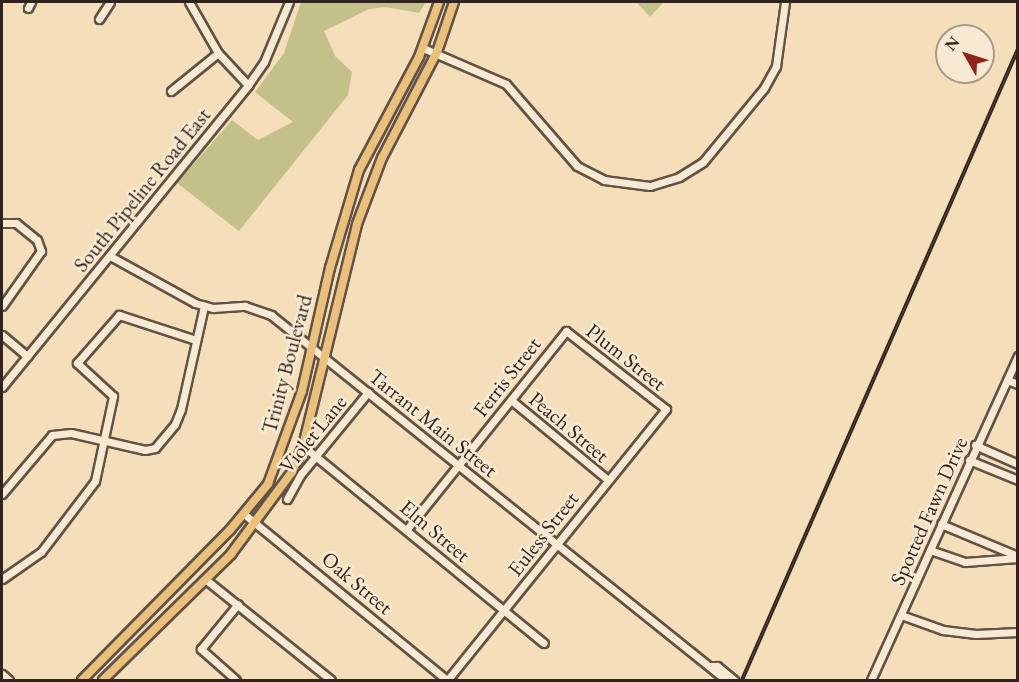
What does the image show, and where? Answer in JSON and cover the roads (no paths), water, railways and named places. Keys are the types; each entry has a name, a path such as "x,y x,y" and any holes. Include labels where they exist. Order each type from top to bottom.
{"main road":[{"name":"Trinity Boulevard","path":"82,681 244,514 268,484 279,460 312,347 359,170 423,48 439,2"},
{"name":"Trinity Boulevard","path":"103,681 205,579 257,522 280,492 303,447 357,224 373,179 437,52 454,2"}],"street":[{"path":"99,19 110,2"},
{"path":"189,2 218,53 248,85"},
{"name":"South Pipeline Road East","path":"2,387 248,85 264,62 289,2"},
{"path":"423,48 437,52 506,84 577,166 617,183 660,184 703,162 764,88 776,66 783,38 784,2"},
{"path":"171,91 218,53"},
{"path":"2,223 16,224 25,230 37,240 41,251 2,306"},
{"name":"Tarrant Main Street","path":"110,256 204,306 253,307 271,315 711,666 734,681"},
{"path":"2,494 52,435 71,433 145,450 160,442 181,409 204,306"},
{"path":"2,579 41,552 87,496 95,481 113,396 77,363 113,319 126,317 154,329 196,340"},
{"name":"Ferris Street","path":"407,529 566,331"},
{"name":"Plum Street","path":"566,331 666,409"},
{"path":"2,335 27,356"},
{"name":"Spotted Fawn Drive","path":"872,680 975,445 1017,356"},
{"path":"1007,380 1017,384"},
{"name":"Violet Lane","path":"287,499 293,485 368,392"},
{"name":"Peach Street","path":"511,400 607,479"},
{"name":"Euless Street","path":"447,680 607,479 666,409"},
{"path":"975,445 1017,464"},
{"name":"Elm Street","path":"303,447 407,529 544,643"},
{"path":"969,460 1017,480"},
{"name":"Oak Street","path":"244,514 257,522 447,680"},
{"path":"941,524 1017,557"},
{"path":"930,550 964,562 1017,557"},
{"path":"205,579 331,681"},
{"path":"236,681 201,649 238,604"},
{"path":"902,615 943,630 976,634 1017,632"},
{"name":"Tarrant Main Street","path":"711,666 726,681"},
{"path":"2,674 9,681"}],"railway":[{"path":"742,680 1018,49"}]}
